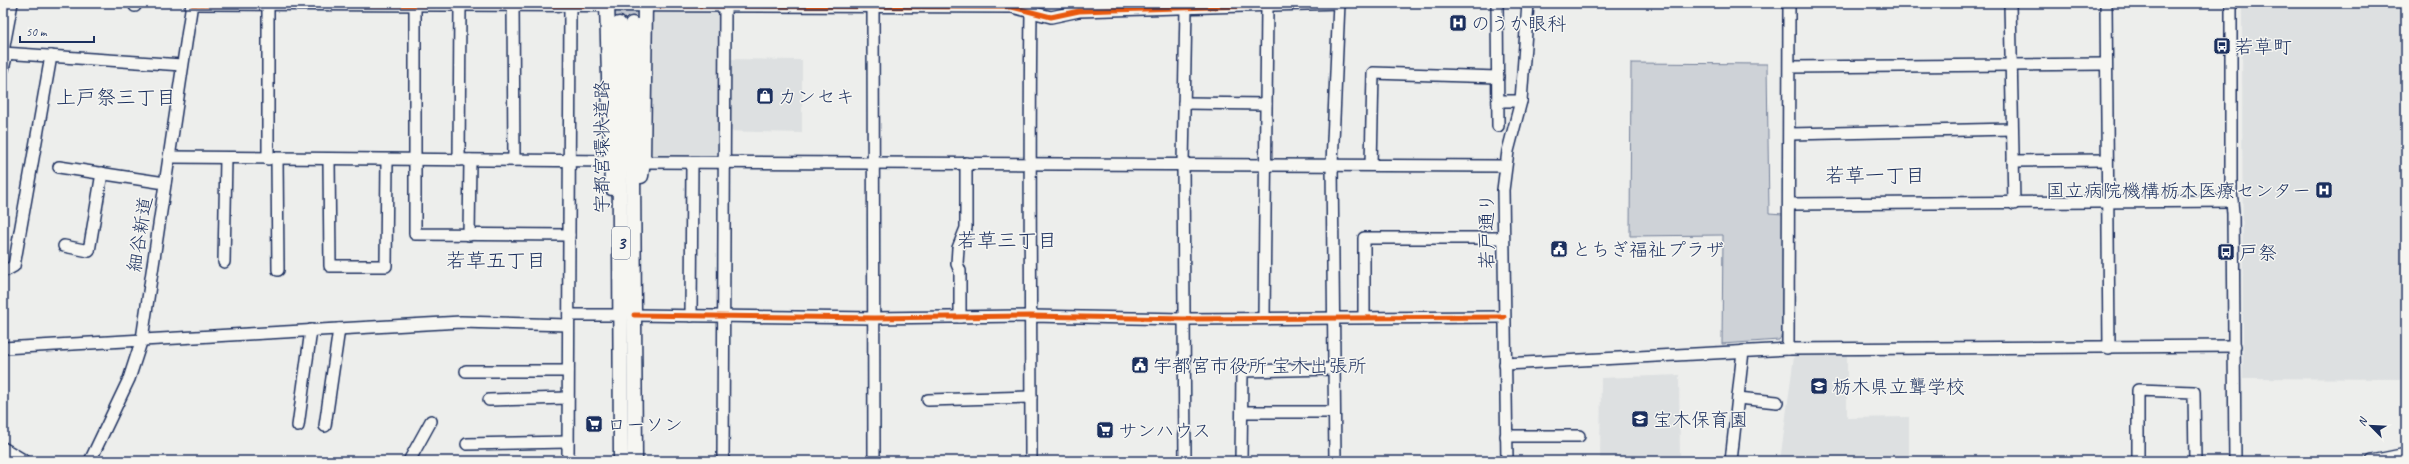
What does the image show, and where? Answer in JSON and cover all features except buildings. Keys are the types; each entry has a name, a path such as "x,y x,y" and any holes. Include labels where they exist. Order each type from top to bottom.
{"main road":[{"name":"3","path":"607,4 612,199 621,229"},
{"name":"3","path":"633,207 643,162 645,4"},
{"name":"宇都宮環状道路","path":"621,461 627,315 633,207 626,24 621,229 627,315 635,461"}],"street":[{"path":"3,69 4,52 12,3"},
{"path":"192,3 873,6 884,4 1012,7 1051,17 1073,8 1186,8 1340,3 1332,164 1335,461"},
{"name":"細谷新道","path":"90,461 129,379 142,339 192,3"},
{"path":"1497,3 1498,126"},
{"name":"若戸通り","path":"1507,461 1503,238 1505,166 1521,101 1528,3"},
{"path":"1788,349 1790,204 1789,3"},
{"path":"2010,3 2014,204"},
{"path":"2106,3 2109,348"},
{"path":"2231,3 2235,461"},
{"path":"268,4 272,159 278,270"},
{"path":"415,4 415,234 569,235"},
{"path":"459,160 460,4"},
{"path":"513,4 514,160"},
{"path":"568,461 570,4"},
{"path":"723,461 722,316 726,163 725,5"},
{"path":"1264,318 1267,5"},
{"path":"873,6 874,461"},
{"path":"1185,461 1183,164 1186,8"},
{"path":"1031,12 1029,163 1032,316 1031,461"},
{"path":"4,52 182,65"},
{"path":"3,270 8,270 14,266 51,56"},
{"path":"1790,67 2106,64"},
{"path":"1371,165 1373,73 1498,76"},
{"path":"1498,101 1521,101"},
{"path":"1184,104 1266,104"},
{"path":"1790,134 2012,129"},
{"path":"169,157 329,160 610,161"},
{"path":"224,262 226,158"},
{"path":"329,160 330,266 386,266 387,160"},
{"path":"469,234 470,160"},
{"path":"2013,161 2107,160"},
{"path":"643,162 1505,166"},
{"path":"691,316 692,163"},
{"path":"960,317 960,271 957,264 958,248 966,228 966,163"},
{"path":"59,167 165,183"},
{"path":"64,246 89,251 102,173"},
{"path":"1790,204 2014,204 2232,201"},
{"path":"1364,318 1364,238 1503,238"},
{"path":"3,348 461,322 569,320 627,315 874,318 1032,316 1183,318 1504,317"},
{"path":"325,426 339,329"},
{"path":"298,426 311,330"},
{"path":"1505,364 1788,349 2235,346"},
{"path":"1731,461 1743,351"},
{"path":"1241,461 1242,371 1334,369"},
{"path":"466,371 568,371"},
{"path":"2138,461 2138,390 2194,392 2195,461"},
{"path":"928,400 1031,397"},
{"path":"489,400 568,398"},
{"path":"1738,398 1777,402"},
{"path":"1242,412 1334,412"},
{"path":"409,461 431,421"},
{"path":"1506,436 1579,436"},
{"path":"467,444 568,442"},
{"path":"3,448 25,461"},
{"path":"2372,461 2406,454"}],"shaded area":[{"name":"国立病院機構栃木医療センター","path":"2242,3 2406,3 2406,379 2243,378"},
{"path":"650,9 722,10 720,59 802,60 802,133 722,131 721,158 649,156"},
{"path":"1631,63 1767,64 1769,213 1783,214 1783,333 1779,340 1722,344 1723,235 1630,236"},
{"name":"栃木県立聾学校","path":"1847,354 1847,418 1909,417 1909,461 1780,461 1794,356"},
{"name":"宝木保育園","path":"1679,375 1680,461 1600,461 1601,378"},
{"path":"2110,459 2110,461 2025,461"}],"tunnel":[{"path":"619,3 619,24"},
{"path":"632,3 632,24"}],"cycle path":[{"path":"192,4 1012,7 1051,17 1079,11 1341,3"},
{"path":"634,315 874,318 1031,316 1183,319 1504,317"}],"place":[{"name":"のうか眼科","path":"1458,23"},
{"name":"若草町","path":"2222,46"},
{"name":"カンセキ","path":"765,96"},
{"name":"国立病院機構栃木医療センター","path":"2324,190"},
{"name":"とちぎ福祉プラザ","path":"1559,249"},
{"name":"戸祭","path":"2226,252"},
{"name":"宇都宮市役所 宝木出張所","path":"1140,365"},
{"name":"栃木県立聾学校","path":"1819,386"},
{"name":"宝木保育園","path":"1640,419"},
{"name":"ローソン","path":"594,424"},
{"name":"サンハウス","path":"1105,430"}],"district":[{"name":"上戸祭三丁目","path":"116,97"},
{"name":"若草一丁目","path":"1875,175"},
{"name":"若草三丁目","path":"1007,240"},
{"name":"若草五丁目","path":"496,260"}]}
